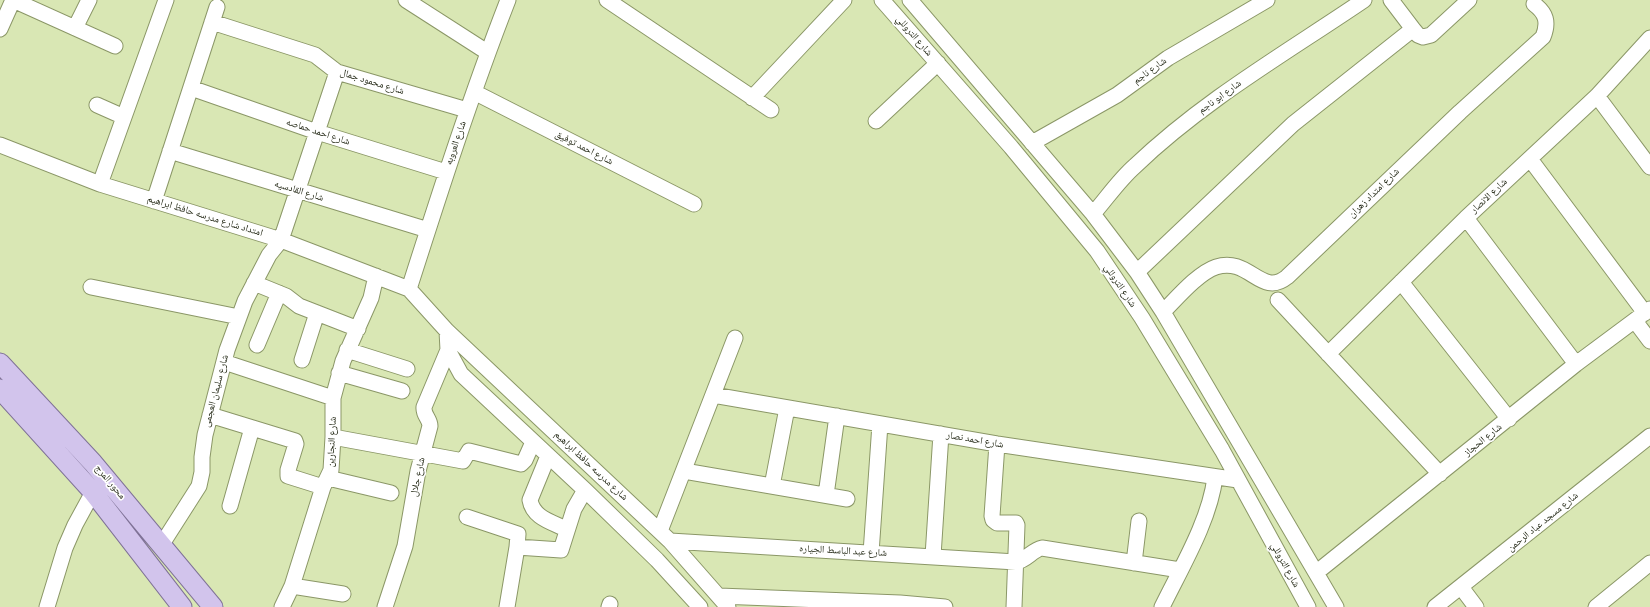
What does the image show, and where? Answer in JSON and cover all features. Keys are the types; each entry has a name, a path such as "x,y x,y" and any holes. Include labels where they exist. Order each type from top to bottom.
{"main road":[{"name":"محور المرج","path":"0,363 28,406 182,607"},
{"name":"محور المرج","path":"2,394 28,406 93,462 213,607"}],"street":[{"path":"0,29 13,0 114,46"},
{"path":"75,28 89,0"},
{"path":"100,184 166,0"},
{"path":"406,0 487,52"},
{"name":"شارع العروبه","path":"409,289 467,110 487,52 508,0"},
{"path":"607,0 771,110"},
{"path":"752,98 844,0"},
{"name":"شارع التروللي","path":"882,0 1011,147 1097,251 1146,324 1222,450 1308,607"},
{"name":"شارع التروللي","path":"910,0 1093,214 1137,272 1163,312 1317,572 1336,607"},
{"name":"شارع ناجم","path":"1032,143 1117,95 1168,58 1267,0"},
{"name":"شارع ابو ناجم","path":"1093,214 1134,167 1199,111 1234,86 1364,0"},
{"path":"1391,0 1418,35 1422,37 1431,35 1469,0"},
{"name":"شارع امتداد زهران","path":"1163,312 1202,275 1216,267 1224,265 1242,267 1264,282 1278,282 1287,277 1460,112 1543,37 1547,28 1546,18 1542,10 1532,1"},
{"path":"154,201 217,7"},
{"name":"شارع محمود جمال","path":"212,22 315,55 336,72 467,110"},
{"path":"1137,272 1293,124 1413,29"},
{"name":"شارع الانصار","path":"1328,354 1466,218 1597,96 1650,38"},
{"path":"876,121 938,63"},
{"name":"شارع سليمان العجمى","path":"162,544 199,486 202,472 203,446 224,362 239,317 254,282 269,255 281,240 336,72"},
{"name":"شارع احمد حماصه","path":"191,88 317,132 446,172"},
{"name":"شارع احمد توفيق","path":"474,92 694,204"},
{"path":"1597,96 1650,167"},
{"path":"97,105 124,117"},
{"name":"امتداد شارع مدرسه حافظ ابراهيم","path":"0,145 100,184 281,240 409,289"},
{"name":"شارع القادسيه","path":"170,151 428,230"},
{"path":"1530,159 1643,314 1650,341"},
{"path":"1466,218 1576,364"},
{"name":"شارع النجارين","path":"282,607 292,586 331,470 334,437 334,398 347,350 371,298 376,276"},
{"path":"254,282 279,293 299,306 358,329"},
{"path":"1401,282 1508,419"},
{"path":"91,286 239,317"},
{"name":"شارع مدرسه حافظ ابراهيم","path":"409,289 447,331 665,536 724,601"},
{"path":"257,345 279,293"},
{"path":"1278,300 1440,474"},
{"path":"302,360 317,313"},
{"name":"شارع الحجاز","path":"1317,572 1576,364 1643,314"},
{"path":"447,331 448,350 461,374 586,490 657,560 700,607"},
{"path":"665,536 684,471 735,338"},
{"path":"347,350 407,369"},
{"name":"شارع جلال","path":"385,607 405,546 430,426 429,419 424,412 424,407 448,350"},
{"path":"224,362 334,398"},
{"path":"340,373 402,391"},
{"name":"شارع احمد نصار","path":"713,395 997,444 1238,480"},
{"path":"772,486 787,408"},
{"path":"210,415 295,441 296,444 288,470 288,476 391,493"},
{"path":"826,495 836,416"},
{"path":"871,553 880,424"},
{"path":"230,506 252,428"},
{"path":"933,556 941,434"},
{"name":"شارع مسجد عباد الرحمن","path":"1435,607 1650,436"},
{"path":"334,437 463,461 469,451 521,464 525,460 533,442"},
{"path":"997,444 992,516 993,520 997,523 1017,525 1014,607"},
{"path":"548,456 530,500 531,508 536,514 566,530"},
{"path":"684,471 847,499"},
{"path":"1162,607 1210,506 1214,477"},
{"path":"517,548 559,550 562,547 566,530 574,509 586,490"},
{"path":"47,607 65,548 75,525 93,492"},
{"path":"467,517 516,532 518,536 507,607"},
{"path":"1134,563 1139,521"},
{"name":"شارع عبد الباسط الجياره","path":"665,536 871,553 1016,562"},
{"path":"1016,562 1020,561 1037,549 1042,548 1180,570"},
{"path":"1596,607 1650,563"},
{"path":"292,586 342,594"},
{"path":"1461,587 1476,607"},
{"path":"724,601 900,603 945,607"}]}
